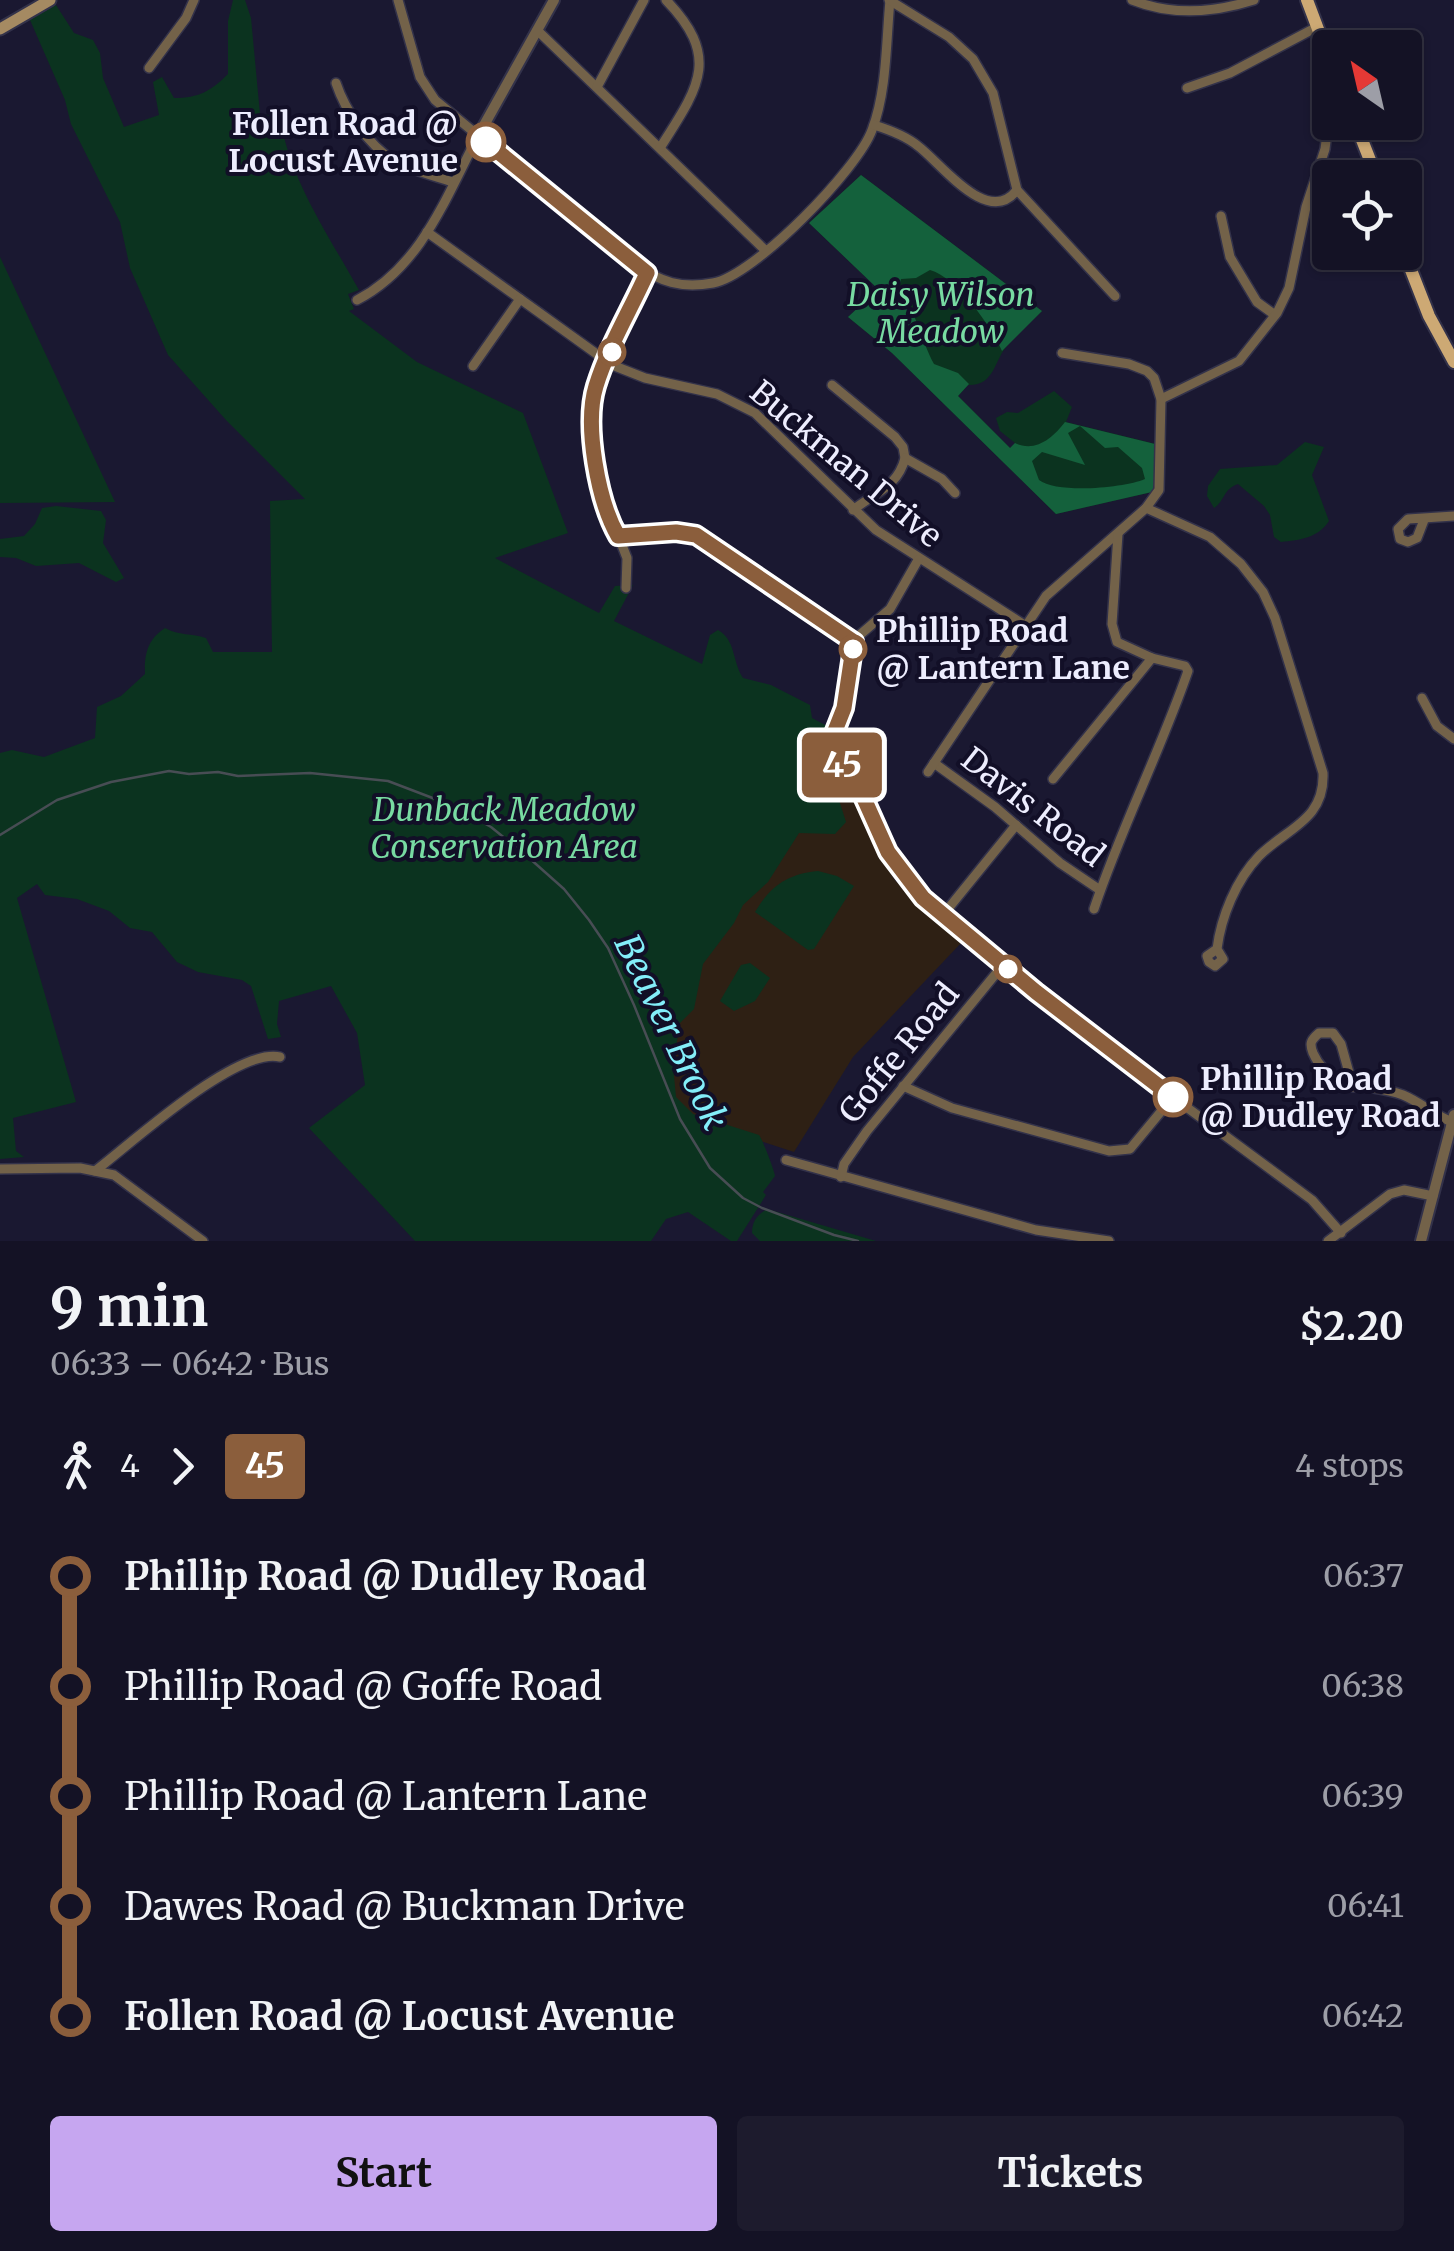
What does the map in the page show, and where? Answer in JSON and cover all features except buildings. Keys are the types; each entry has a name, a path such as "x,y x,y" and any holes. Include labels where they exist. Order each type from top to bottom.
{"main road":[{"path":"0,29 50,0"},
{"path":"1308,0 1318,30"},
{"path":"1411,270 1429,316 1454,362"}],"street":[{"path":"150,68 186,18 194,0"},
{"path":"398,0 420,78 435,100 647,273 662,282 683,286 718,283 742,271 855,163 874,125 890,0 949,38 973,59 1001,118 1017,190 1115,296"},
{"path":"357,300 394,276 413,256 554,0"},
{"path":"597,87 644,0"},
{"path":"660,148 695,88 700,53 684,18 666,0"},
{"path":"1132,0 1158,8 1202,12 1254,0"},
{"path":"1187,88 1244,66 1317,27"},
{"path":"537,30 766,251"},
{"path":"336,83 348,107 380,150 411,168 454,182"},
{"path":"874,125 914,143 975,195 998,202 1007,200 1017,190"},
{"path":"1161,399 1239,361 1275,315 1289,288 1306,206 1325,140"},
{"path":"1221,216 1230,257 1257,302 1275,315"},
{"name":"Buckman Drive","path":"428,232 607,361 646,378 717,394 755,413 876,530 1026,626"},
{"path":"626,588 626,558 602,494 591,416 596,386 647,273"},
{"path":"473,366 520,299"},
{"path":"1026,626 1046,596 1146,508 1161,482 1161,399 1154,378 1140,368 1062,353"},
{"path":"832,386 894,436 903,446 906,458 902,472 891,486 853,510"},
{"path":"906,458 956,493"},
{"path":"1146,508 1210,537 1240,564 1262,592 1321,764 1323,783 1317,805 1303,824 1270,846 1248,868 1229,905 1217,950"},
{"path":"1424,520 1454,516"},
{"path":"618,536 676,532 696,535 854,642"},
{"path":"1094,909 1188,671 1185,666 1124,648 1114,635 1118,534"},
{"path":"918,560 890,609 854,642 844,708 831,741 833,751 862,794 888,852 902,874 943,915 1173,1097 1312,1200 1341,1233"},
{"name":"Davis Road","path":"1026,626 931,767 1016,825 1060,863 1100,890"},
{"path":"1053,779 1152,658"},
{"path":"1422,698 1436,726 1454,738"},
{"path":"943,915 1016,825"},
{"name":"Goffe Road","path":"840,1177 853,1150 1003,965"},
{"path":"1352,1087 1341,1044 1334,1033 1319,1033 1310,1046 1332,1077 1352,1087 1397,1093 1453,1118 1422,1241"},
{"path":"95,1171 221,1076 260,1056 280,1057"},
{"path":"903,1086 952,1108 1109,1151 1130,1149 1173,1097"},
{"path":"786,1160 1036,1230 1109,1241"},
{"path":"0,1168 80,1168 114,1175 203,1241"},
{"path":"1328,1241 1390,1194 1404,1190 1433,1196"}],"shaded area":[{"path":"830,765 856,803 894,879 962,942 853,1057 794,1152 711,1125 613,1083 779,846"}],"green space":[{"name":"Dunback Meadow Conservation Area","path":"233,0 245,0 251,18 260,114 280,116 301,184 359,290 348,294 354,309 349,311 417,362 523,413 568,533 495,558 599,613 615,586 633,585 614,621 702,664 710,635 718,630 728,639 743,678 771,685 810,705 812,718 827,726 822,748 830,765 820,782 840,803 846,822 835,834 799,833 768,882 743,905 703,964 694,1009 680,1023 673,1065 676,1097 693,1114 759,1135 775,1176 737,1241 731,1241 688,1212 666,1219 651,1241 415,1241 309,1128 365,1085 357,1033 331,986 279,1001 277,1024 281,1037 268,1039 251,986 242,980 198,972 177,962 152,932 130,928 109,911 77,899 45,895 37,884 17,898 76,1102 13,1118 16,1151 24,1157 0,1159 0,753 12,750 44,757 95,738 97,707 121,696 145,674 148,648 165,628 206,638 213,652 272,652 270,501 305,499 168,355 130,268 120,222 71,124 65,100 30,20 56,5 74,33 93,40 100,53 103,78 124,127 159,115 153,82 162,77 174,98 183,98 204,92 228,74 228,21"},
{"name":"Daisy Wilson Meadow","path":"861,175 1042,311 1006,347 988,377 968,385 958,396 1010,448 1015,443 1000,431 996,418 1007,412 1018,413 1054,391 1072,407 1066,422 1156,444 1152,492 1056,514 892,353 848,317 878,289 809,223"},
{"name":"Daisy Wilson Meadow","path":"861,175 1042,311 1002,351 972,304 951,282 930,270 916,278 901,279 899,290 934,364 958,373 969,384 958,396 1010,448 1015,443 1030,446 1043,442 1065,422 1155,444 1156,478 1152,492 1056,514 892,353 848,317 878,289 809,223","holes":["1080,426 1105,448 1118,447 1142,468 1145,479 1107,487 1060,487 1039,480 1032,461 1042,452 1085,465 1068,433"]},
{"path":"0,257 115,502 0,503"},
{"path":"1305,442 1324,447 1312,475 1329,521 1320,531 1281,542 1274,537 1264,506 1238,484 1214,508 1207,496 1208,486 1220,469 1277,465"},
{"path":"42,508 101,511 106,520 103,543 124,578 116,582 79,563 36,566 0,557 0,539 24,536"},
{"path":"818,871 854,886 814,949 808,950 755,912 781,883"},
{"path":"750,963 770,978 755,1001 734,1011 720,1001 741,965"},
{"path":"767,1209 876,1241 760,1241 752,1233 753,1225"}],"waterway":[{"name":"Beaver Brook","path":"0,835 57,800 111,782 169,771 238,776 310,773 388,781 451,805 491,827 528,857 564,889 589,920 608,948 680,1119 710,1168 743,1198 762,1208 858,1241"}],"bus line":[{"name":"45","path":"486,142 647,273 596,386 591,416 602,494 618,536 676,532 696,535 854,642 844,708 831,741 833,751 862,794 902,874 923,898 1003,965 1173,1097"}],"place":[{"name":"Follen Road @ Locust Avenue","path":"486,142"},
{"name":"Phillip Road @ Lantern Lane","path":"853,649"},
{"name":"Phillip Road @ Dudley Road","path":"1173,1097"}]}
